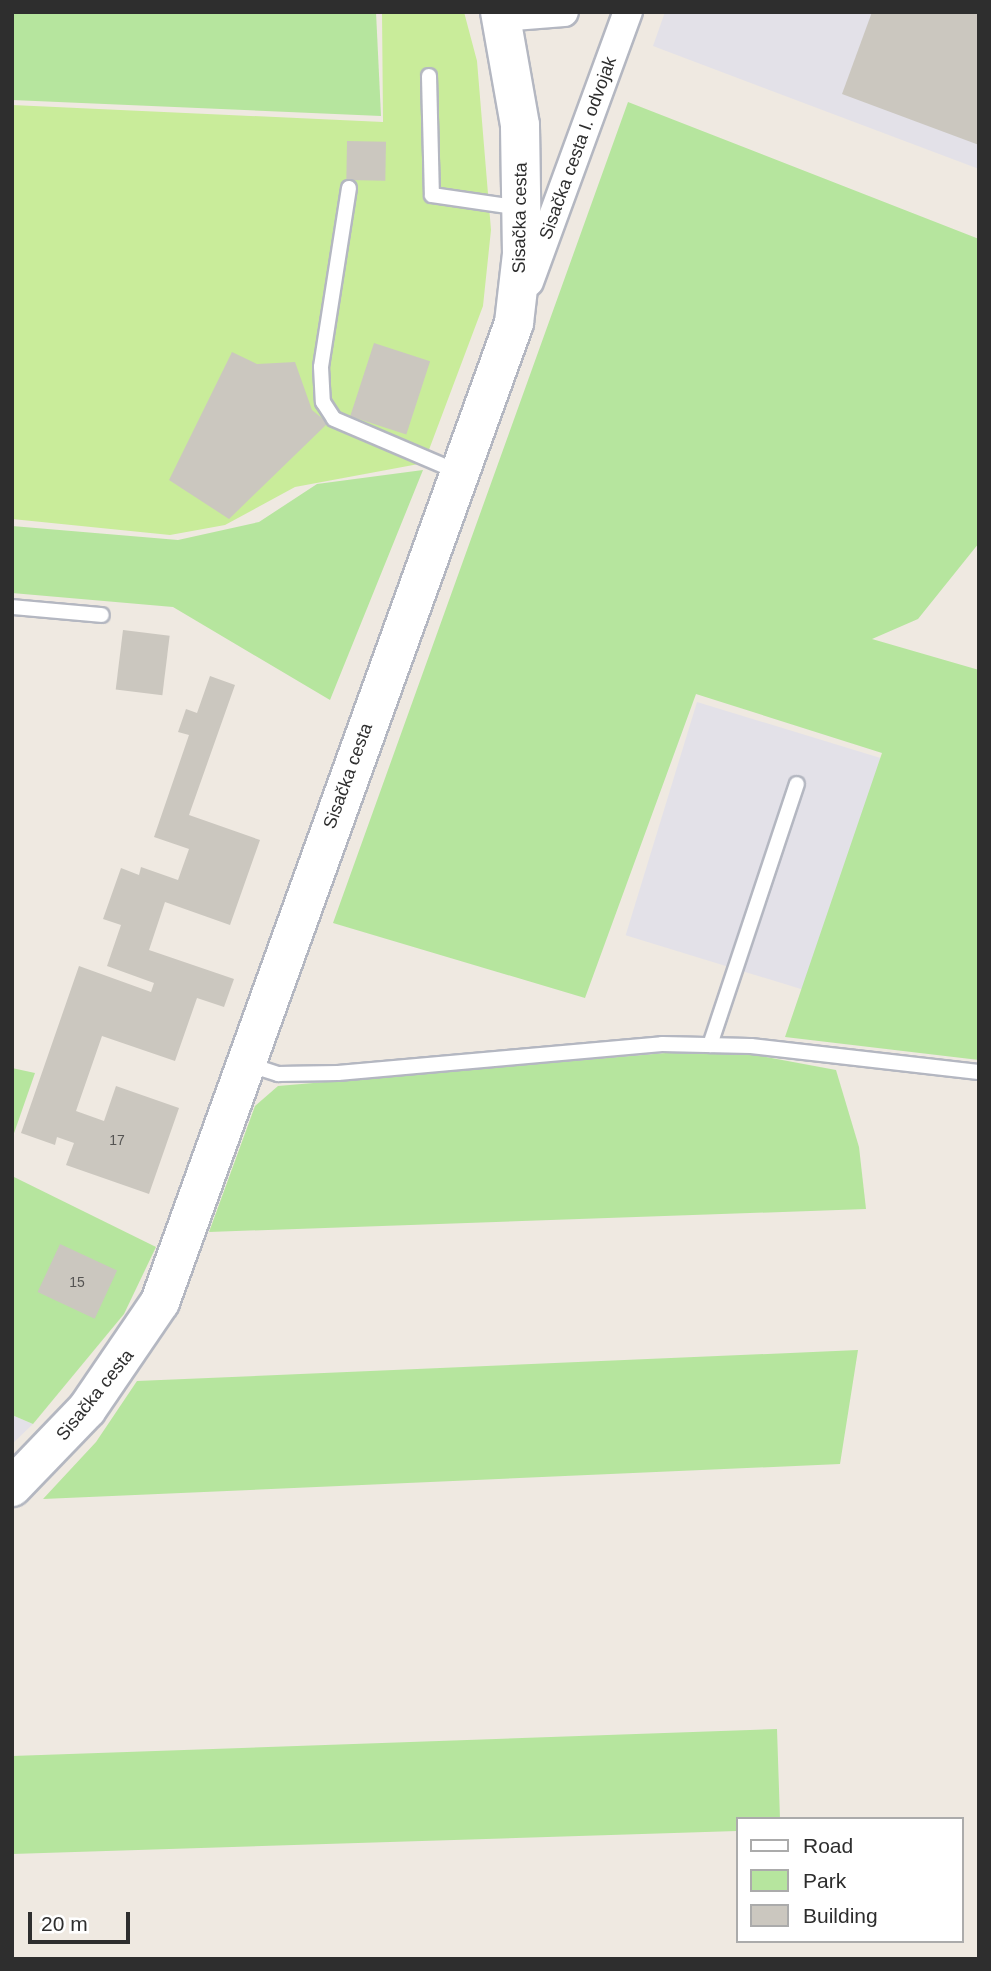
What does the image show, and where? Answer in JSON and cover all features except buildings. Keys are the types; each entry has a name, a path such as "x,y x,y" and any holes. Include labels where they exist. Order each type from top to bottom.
{"main road":[{"name":"Sisačka cesta","path":"12,1487 95,1399 160,1302 514,323 523,208 520,125 501,15"}],"street":[{"path":"501,15 564,12"},
{"name":"Sisačka cesta I. odvojak","path":"514,323 628,12"}],"lane":[{"path":"429,76 432,195 523,208"},
{"path":"349,188 321,367 323,402 334,419 458,472"},
{"path":"12,607 102,615"},
{"path":"710,1045 797,784"},
{"path":"245,1064 278,1074 338,1073 575,1048 710,1045 979,1072"}],"shaded area":[{"path":"665,12 979,12 979,169 653,46"},
{"path":"697,702 885,760 814,993 626,935"},
{"path":"12,1415 33,1424 12,1444"}],"green space":[{"path":"12,12 376,12 381,116 12,100"},
{"path":"382,12 464,12 477,61 491,230 483,306 424,463 295,487 225,525 170,535 12,519 12,105 383,122"},
{"path":"628,102 979,239 979,543 918,619 872,639 979,670 979,1060 785,1037 882,753 696,694 585,998 333,923"},
{"path":"423,470 330,700 173,607 12,593 12,526 178,540 259,522 317,484"},
{"path":"677,1052 756,1055 836,1070 859,1147 866,1209 209,1232 255,1106 278,1086"},
{"path":"12,1068 35,1073 12,1139"},
{"path":"12,1176 156,1247 124,1314 33,1424 12,1415"},
{"path":"858,1350 840,1464 43,1499 96,1442 137,1381"},
{"path":"777,1729 780,1817 736,1817 736,1831 12,1854 12,1756"}]}
